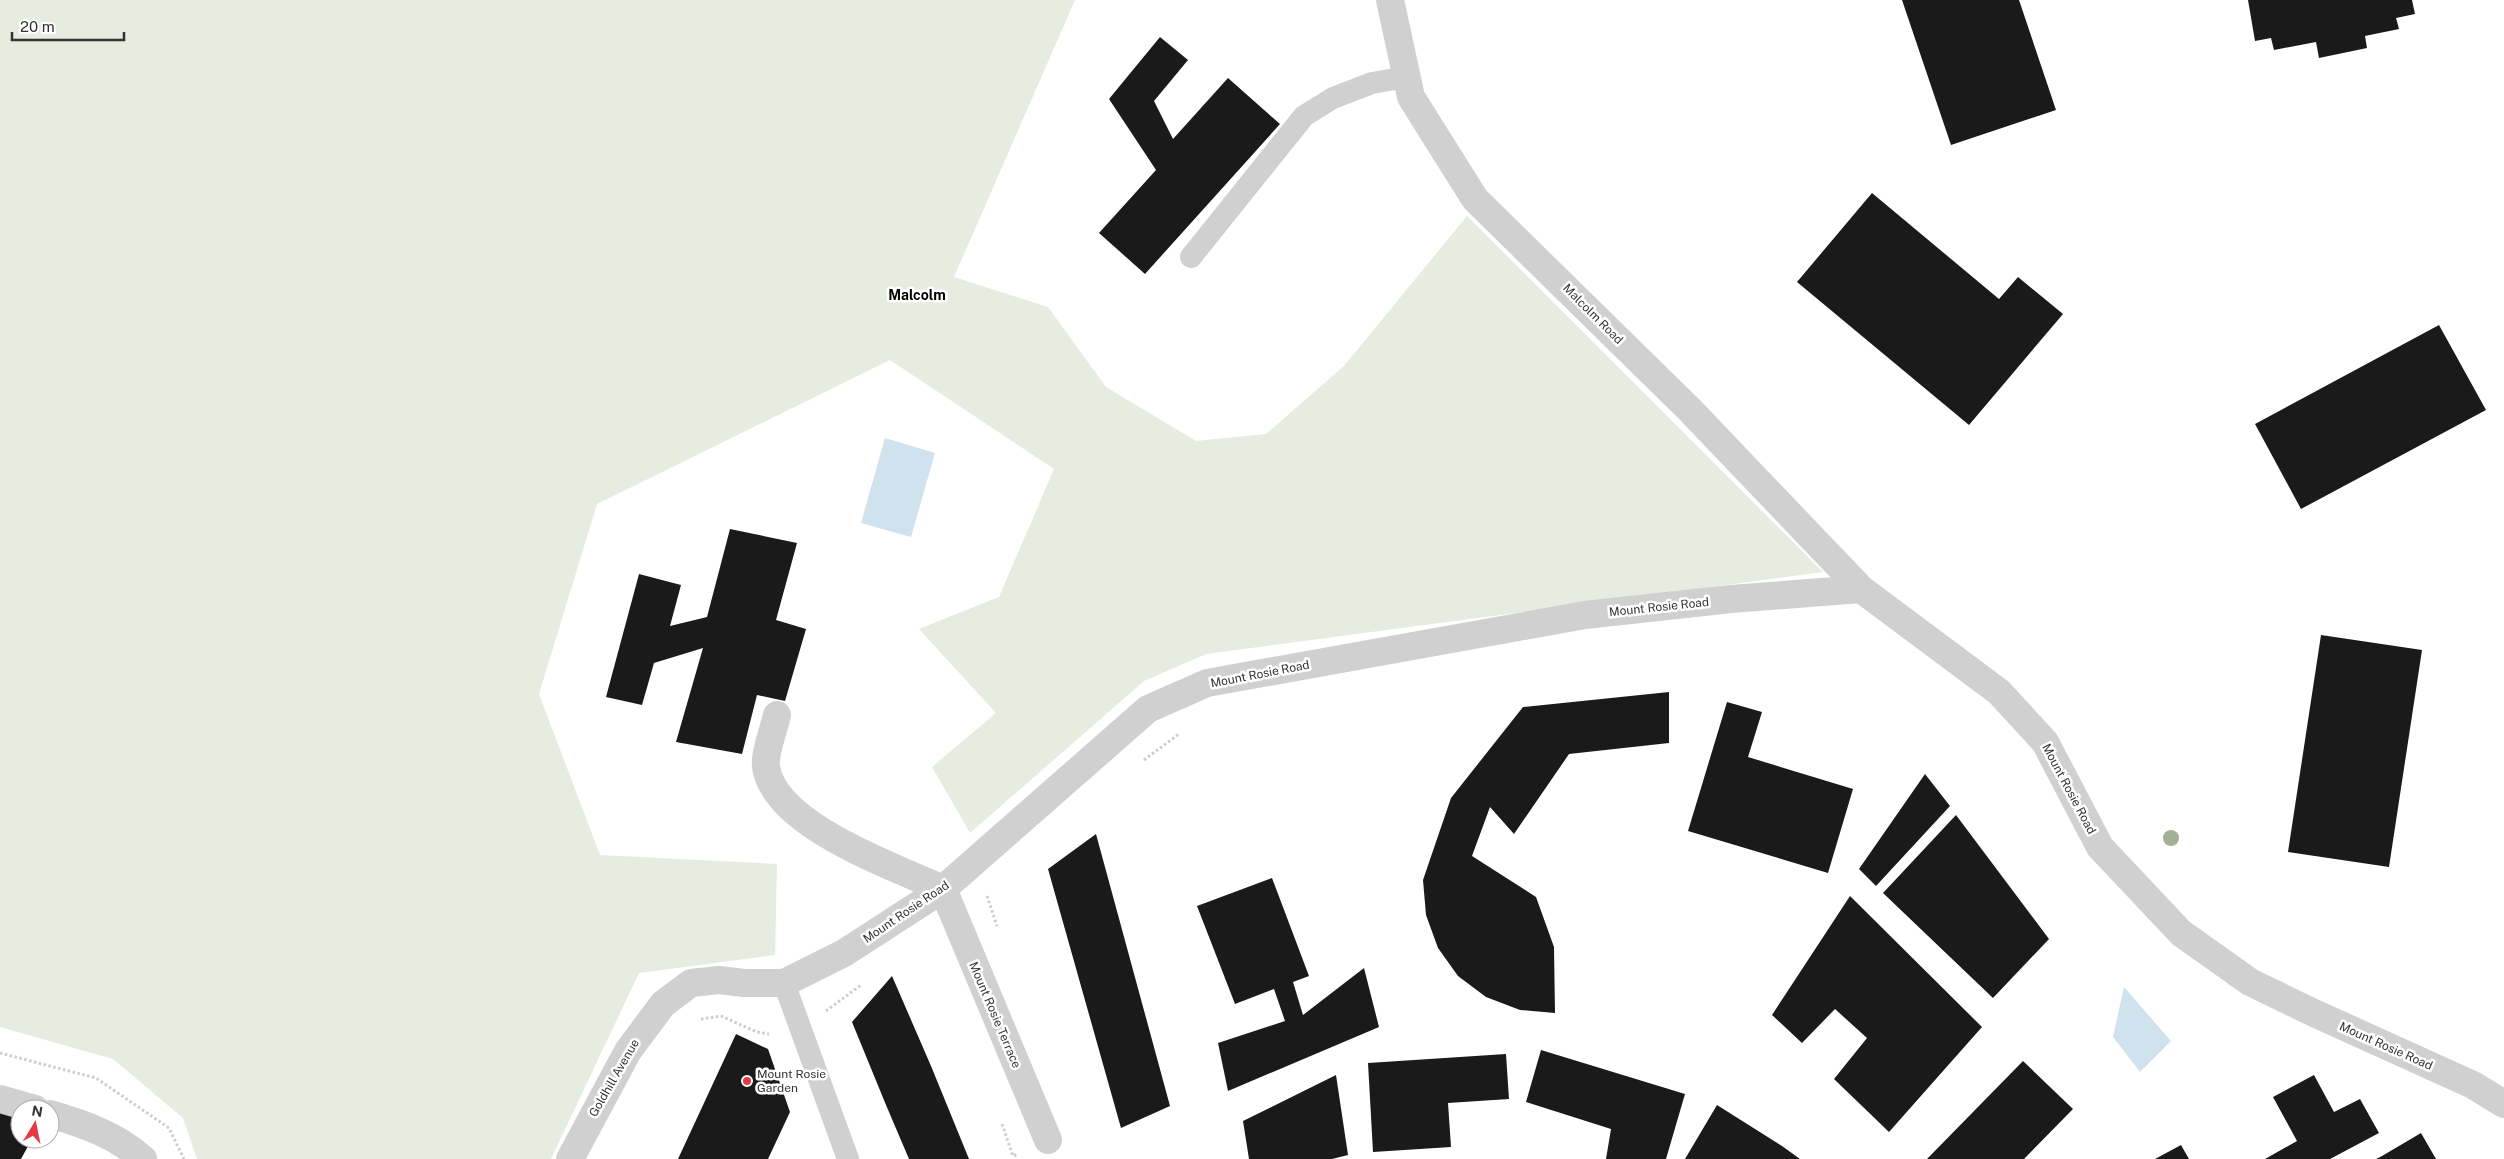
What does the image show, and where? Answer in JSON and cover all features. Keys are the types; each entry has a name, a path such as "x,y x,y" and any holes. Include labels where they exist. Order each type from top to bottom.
{"street":[{"name":"Malcolm Road","path":"1390,0 1411,97 1476,199 1690,410 1861,589"},
{"name":"Mount Rosie Road","path":"718,980 744,983 784,983 844,954 943,889 1148,709 1207,683 1585,615 1731,599 1861,589 1999,692 2045,742 2100,847 2182,933 2250,982 2474,1085 2504,1104"},
{"path":"777,715 765,766 773,787 790,809 826,836 943,889"},
{"name":"Mount Rosie Terrace","path":"943,889 1048,1140"},
{"name":"Goldhill Avenue","path":"570,1159 628,1051 664,1004 691,983 718,980"},
{"path":"60,1117 94,1127 130,1147 143,1159"}],"lane":[{"path":"1191,257 1304,116 1341,95 1372,83 1407,77"},
{"path":"784,983 848,1159"}],"path":[{"path":"1143,761 1182,732"},
{"path":"696,1020 721,1016 757,1032 778,1035 801,1029 864,983"},
{"path":"0,1053 96,1078 169,1128 184,1159"}],"shaded area":[{"path":"0,0 1075,0 954,277 1048,307 1106,387 1196,441 1266,434 1344,366 1467,216 1823,572 1206,654 1144,681 970,833 932,767 996,713 919,629 999,597 1054,469 890,360 597,504 539,694 600,855 777,864 775,955 639,973 551,1159 197,1159 183,1118 113,1059 0,1027"}],"water":[{"path":"885,438 935,453 911,537 861,523"},
{"path":"2124,987 2171,1041 2140,1072 2113,1037"}],"building":[{"path":"1902,0 2019,0 2056,110 1951,145"},
{"path":"2248,0 2412,0 2415,14 2396,18 2399,29 2365,36 2367,48 2319,58 2316,42 2274,50 2271,38 2255,41"},
{"path":"1160,37 1188,60 1154,101 1173,139 1228,78 1280,124 1145,274 1099,233 1156,170 1109,99"},
{"path":"1872,193 1999,299 2018,277 2063,314 1969,425 1797,282"},
{"path":"2439,325 2486,410 2301,509 2255,424"},
{"path":"730,529 797,543 776,620 806,629 785,701 757,695 742,754 676,742 703,648 654,663 642,705 606,697 639,574 681,585 670,626 707,617"},
{"path":"2321,635 2422,650 2389,867 2288,852"},
{"path":"1669,692 1669,743 1569,754 1514,834 1490,807 1472,856 1536,897 1554,947 1555,1013 1520,1010 1486,997 1458,976 1438,948 1426,915 1423,880 1451,798 1523,707"},
{"path":"1727,702 1762,712 1748,757 1853,789 1828,873 1688,831"},
{"path":"1925,774 1950,806 1876,886 1859,869"},
{"path":"1956,815 2049,939 1993,998 1883,893"},
{"path":"1096,834 1170,1106 1121,1128 1048,869"},
{"path":"1272,878 1309,976 1293,982 1303,1015 1364,968 1379,1027 1228,1091 1218,1043 1285,1021 1274,989 1235,1004 1197,906"},
{"path":"1850,896 1982,1027 1889,1132 1834,1079 1867,1038 1835,1009 1802,1043 1772,1015"},
{"path":"892,976 969,1159 909,1159 886,1105 852,1022"},
{"name":"Mount Rosie Garden","path":"736,1034 768,1049 790,1112 768,1159 678,1159"},
{"path":"1541,1050 1685,1094 1666,1159 1606,1159 1611,1129 1526,1102"},
{"path":"1506,1054 1509,1099 1448,1103 1451,1147 1373,1152 1368,1063"},
{"path":"2023,1061 2073,1109 2024,1159 1927,1159"},
{"path":"1336,1075 1348,1155 1332,1159 1249,1159 1243,1121"},
{"path":"2314,1075 2334,1112 2360,1099 2379,1133 2330,1159 2265,1159 2297,1141 2273,1097"},
{"path":"1717,1105 1782,1146 1800,1159 1685,1159"},
{"path":"0,1107 10,1112 10,1149 26,1149 21,1159 0,1159"},
{"path":"2421,1133 2436,1159 2376,1159 2382,1156"},
{"path":"2181,1145 2189,1159 2155,1159"}],"place":[{"name":"Mount Rosie Garden","path":"747,1081"}],"district":[{"name":"Malcolm","path":"917,295"}]}
